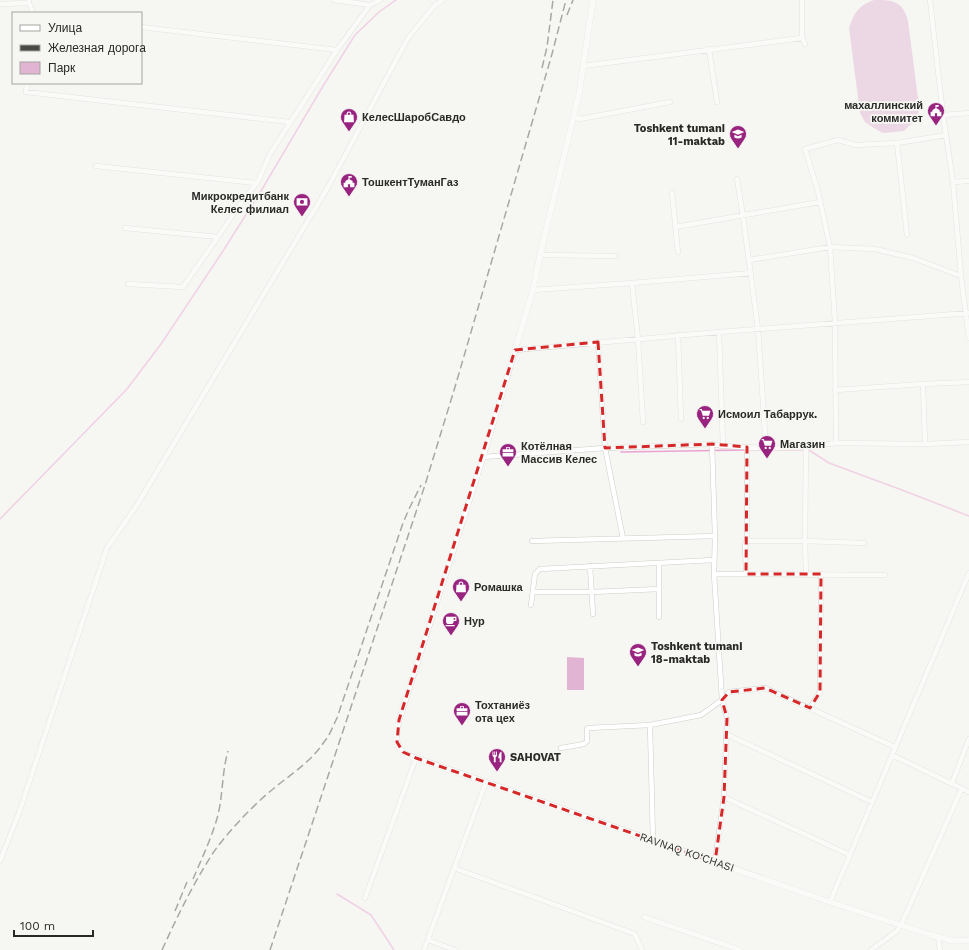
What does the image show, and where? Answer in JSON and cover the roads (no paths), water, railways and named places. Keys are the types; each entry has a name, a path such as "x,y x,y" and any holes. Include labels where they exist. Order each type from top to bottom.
{"street":[{"path":"334,0 370,6"},
{"path":"128,284 183,287 240,204 257,183 270,154 337,50 370,6 380,0"},
{"path":"0,862 22,806 106,548 137,505 327,189 408,38 435,5 443,0"},
{"path":"593,0 579,94 533,290 483,457 605,448 712,444 766,448 806,447 836,443 925,444 969,442"},
{"path":"802,0 802,38 805,44"},
{"path":"930,0 943,115 953,182 961,276 967,313 969,338"},
{"path":"0,4 29,2 33,12"},
{"path":"142,27 337,50"},
{"path":"583,66 802,38"},
{"path":"709,49 717,102"},
{"path":"26,84 26,92 290,122"},
{"path":"574,117 580,119 670,102"},
{"path":"943,115 969,113"},
{"path":"836,443 835,323 830,248 818,191 805,149 838,140 856,145 897,143 946,135"},
{"path":"897,143 907,235"},
{"path":"96,166 257,183"},
{"path":"737,179 744,216 758,329 766,448"},
{"path":"953,182 969,181"},
{"path":"672,193 678,252"},
{"path":"675,227 820,202"},
{"path":"125,228 218,237"},
{"path":"749,260 830,248 876,249 913,258 961,276"},
{"path":"540,255 615,256"},
{"path":"533,290 751,273"},
{"path":"632,283 638,339 643,422"},
{"path":"515,350 678,335 967,313"},
{"path":"719,332 723,446"},
{"path":"678,335 681,419"},
{"path":"598,342 605,448 623,538"},
{"path":"836,390 969,382"},
{"path":"923,384 925,444"},
{"path":"712,444 715,536 714,574 722,700 727,718 724,797 716,862"},
{"path":"746,574 745,544 747,541 747,447"},
{"path":"806,447 806,574"},
{"name":"RAVNAQ KO‘CHASI","path":"483,457 399,720 397,742 403,752 407,755 830,902 938,937 953,941 969,940"},
{"path":"532,541 715,536"},
{"path":"747,541 864,543"},
{"path":"531,605 535,574 540,569 714,560"},
{"path":"659,563 659,617"},
{"path":"590,566 593,614"},
{"path":"830,902 969,573"},
{"path":"714,574 885,575"},
{"path":"810,708 820,692 821,574"},
{"path":"533,592 592,592 659,589"},
{"path":"561,748 584,744 587,741 588,728 650,725 701,715 722,700 730,692 765,688 895,747"},
{"path":"650,725 653,840"},
{"path":"726,734 872,802"},
{"path":"952,784 969,739"},
{"path":"892,755 969,792"},
{"path":"365,898 416,758"},
{"path":"424,950 486,782"},
{"path":"871,950 897,931 901,925 962,788"},
{"path":"724,797 850,855"},
{"path":"454,868 635,934 642,950"},
{"path":"644,917 740,950"},
{"path":"938,937 940,950"},
{"path":"428,940 455,950"}],"waterway":[{"path":"0,519 127,389 161,344 223,251 355,35 379,12 396,0"},
{"path":"621,452 745,450"},
{"path":"749,450 809,450 829,463 969,516"},
{"path":"337,894 371,915 394,950"}],"railway":[{"path":"542,68 547,47 553,0"},
{"path":"270,950 425,485 552,54 566,0"},
{"path":"567,15 573,0"},
{"path":"162,950 192,889 220,843 258,802 313,756 330,733 337,718 403,523 421,485"},
{"path":"193,879 216,823 228,751"},
{"path":"175,911 187,882"}],"place":[{"name":"махаллинский коммитет","path":"936,126"},
{"name":"КелесШаробСавдо","path":"349,132"},
{"name":"Toshkent tumani 11-maktab","path":"738,149"},
{"name":"ТошкентТуманГаз","path":"349,197"},
{"name":"Микрокредитбанк Келес филиал","path":"302,217"},
{"name":"Исмоил Табаррук.","path":"705,429"},
{"name":"Магазин","path":"767,459"},
{"name":"Котёлная Массив Келес","path":"508,467"},
{"name":"Ромашка","path":"461,602"},
{"name":"Нур","path":"451,636"},
{"name":"Toshkent tumani 18-maktab","path":"638,667"},
{"name":"Тохтаниёз ота цех","path":"462,726"},
{"name":"SAHOVAT","path":"497,772"}]}
